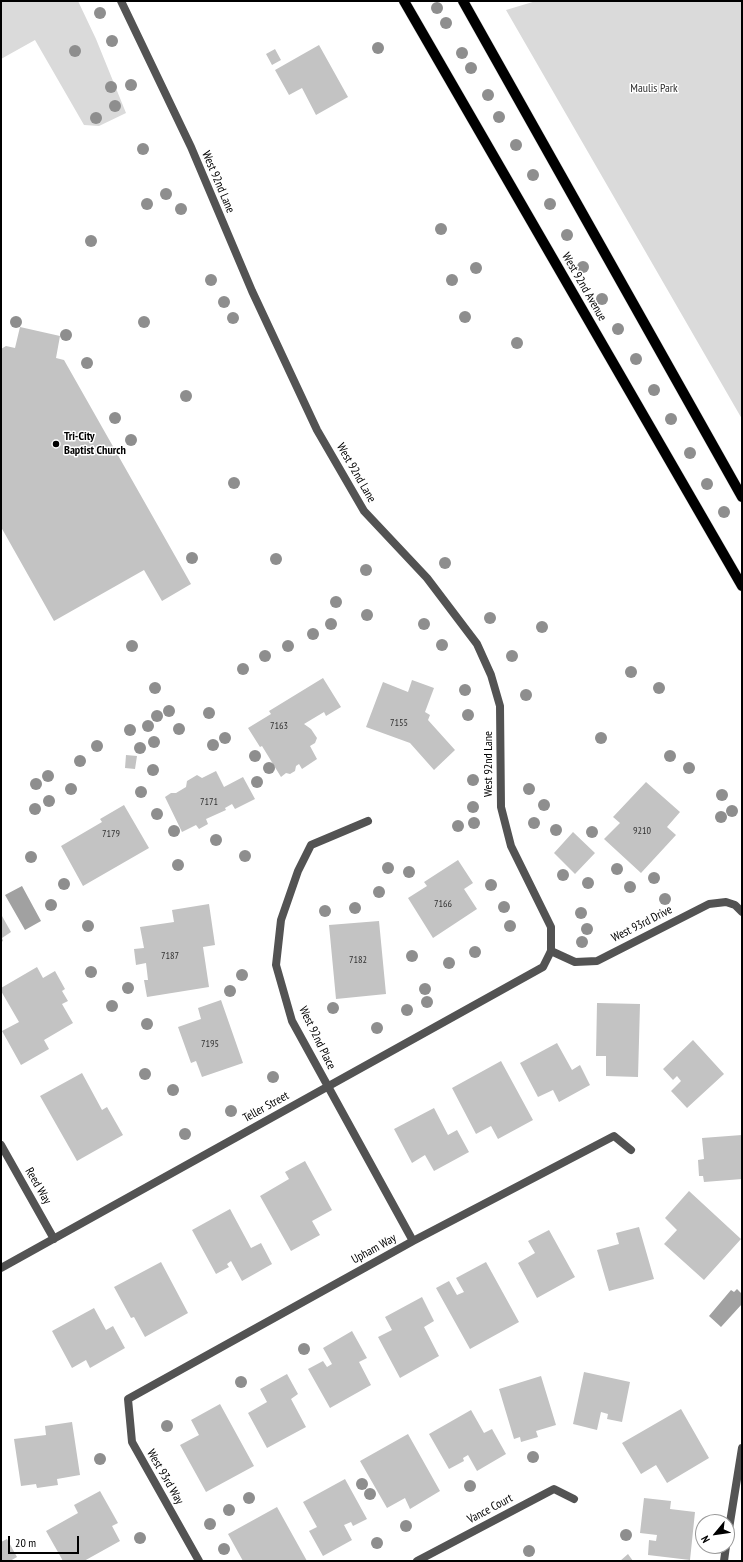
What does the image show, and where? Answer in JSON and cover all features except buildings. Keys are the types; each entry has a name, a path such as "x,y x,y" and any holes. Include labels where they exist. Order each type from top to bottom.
{"main road":[{"name":"West 92nd Avenue","path":"404,1 742,586"},
{"path":"463,1 742,497"}],"street":[{"name":"West 92nd Lane","path":"122,1 191,147 252,291 318,430 364,511 427,578 477,644 491,675 500,706 501,807 510,846 551,927 551,951 543,968"},
{"name":"West 92nd Place","path":"368,821 311,845 298,871 281,920 276,965 292,1020 413,1241"},
{"name":"West 93rd Drive","path":"551,951 576,962 598,961 709,904 726,902 734,905 742,912"},
{"name":"Teller Street","path":"1,1268 543,968"},
{"name":"Upham Way","path":"128,1399 413,1241 614,1136 631,1150"},
{"name":"Reed Way","path":"1,1145 54,1239"},
{"name":"West 93rd Way","path":"128,1399 132,1442 199,1561"},
{"path":"731,1514 742,1448"},
{"name":"Vance Court","path":"418,1561 554,1489 574,1499"}],"green space":[{"path":"1,1 78,1 96,39 126,113 99,126 84,125 35,40 1,59"},
{"name":"Maulis Park","path":"536,1 742,1 742,419 506,10"}],"shaded area":[{"path":"22,886 41,921 25,930 5,895"},
{"path":"737,1289 742,1294 742,1304 721,1327 709,1316 731,1290 734,1292"}],"place":[{"name":"Tri-City Baptist Church","path":"56,444"}]}
